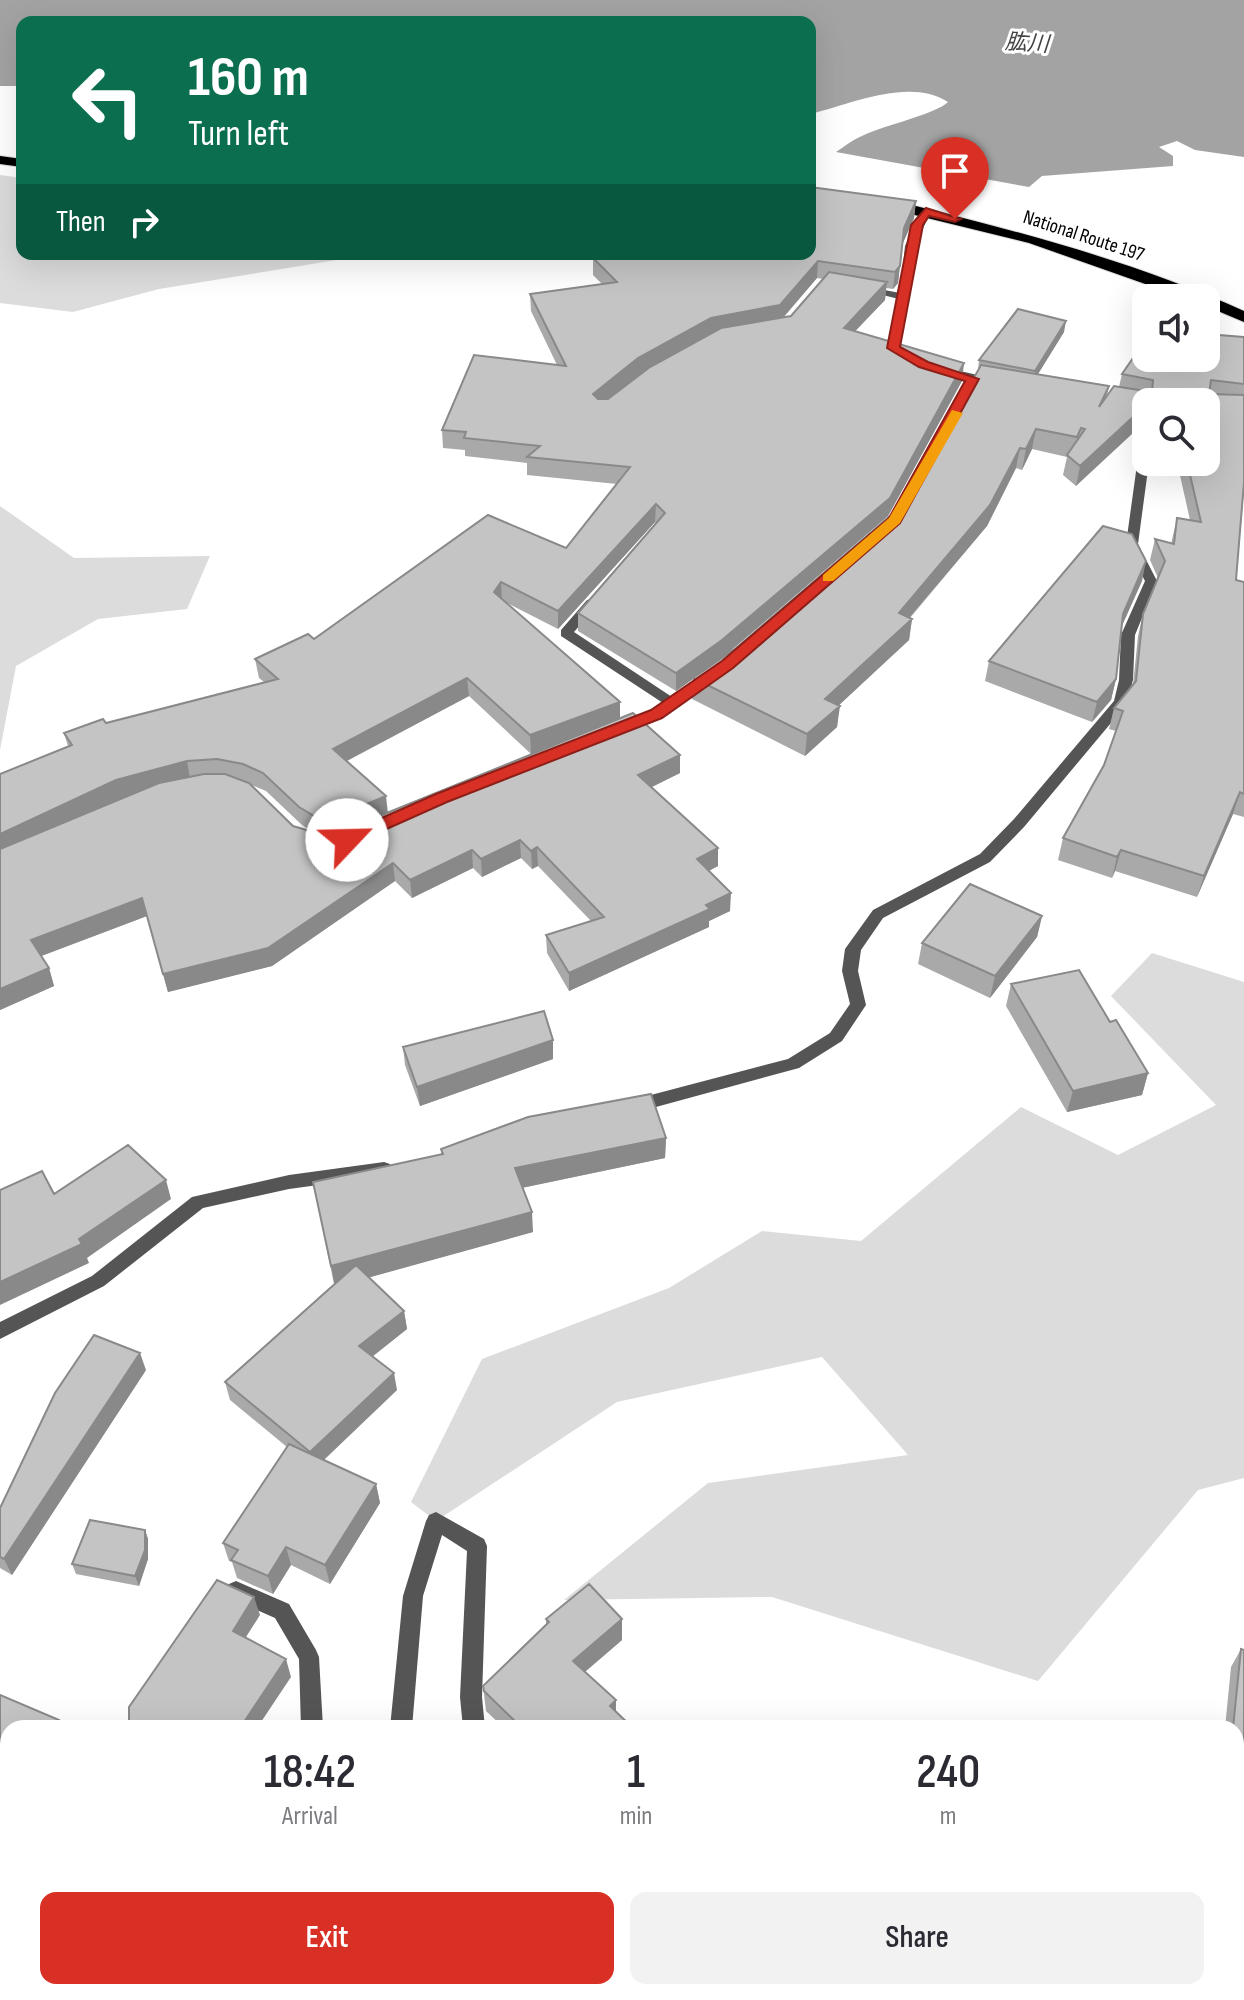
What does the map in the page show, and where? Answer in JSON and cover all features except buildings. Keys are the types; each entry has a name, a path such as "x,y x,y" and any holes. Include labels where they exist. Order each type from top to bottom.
{"highway":[{"name":"National Route 197","path":"868,201 926,211 1034,240 1160,284"},
{"name":"National Route 197","path":"1220,306 1244,317"}],"street":[{"path":"926,211 910,246 905,297 893,348 970,385 1003,384"},
{"path":"850,287 905,297"},
{"path":"610,1109 793,1064 836,1037 858,1005 850,971 853,949 878,914 985,858 1019,823 1121,702 1126,680 1128,635 1151,581 1132,544 1141,476"},
{"path":"606,587 566,633 672,703"},
{"path":"613,731 656,714 717,672"},
{"path":"0,1331 98,1281 198,1202 289,1182 405,1166"},
{"path":"402,1720 413,1596 436,1521 477,1546 471,1697 473,1720"},
{"path":"227,1587 282,1611 309,1657 312,1720"}],"shaded area":[{"path":"0,175 16,177 16,260 336,260 159,289 73,312 0,303"},
{"path":"0,506 74,558 210,556 187,609 98,619 16,666 0,750"},
{"path":"1152,953 1244,982 1244,1478 1198,1490 1038,1681 772,1597 564,1600 708,1483 908,1455 822,1357 617,1402 436,1521 411,1502 482,1359 669,1288 762,1231 861,1241 1021,1107 1118,1155 1216,1105 1111,996"}],"water":[{"name":"肱川","path":"0,0 1244,0 1244,157 1195,150 1177,141 1159,147 1173,156 1173,166 1042,176 1029,187 836,152 873,131 933,111 948,102 933,95 898,92 816,112 816,16 16,16 16,86 0,86"}],"slow traffic":[{"path":"828,578 895,520 957,413"}],"route":[{"path":"347,840 442,798 656,714 728,664 895,520 956,415 972,379 924,364 893,348 905,297 910,246 917,225 926,211 955,219"}]}
